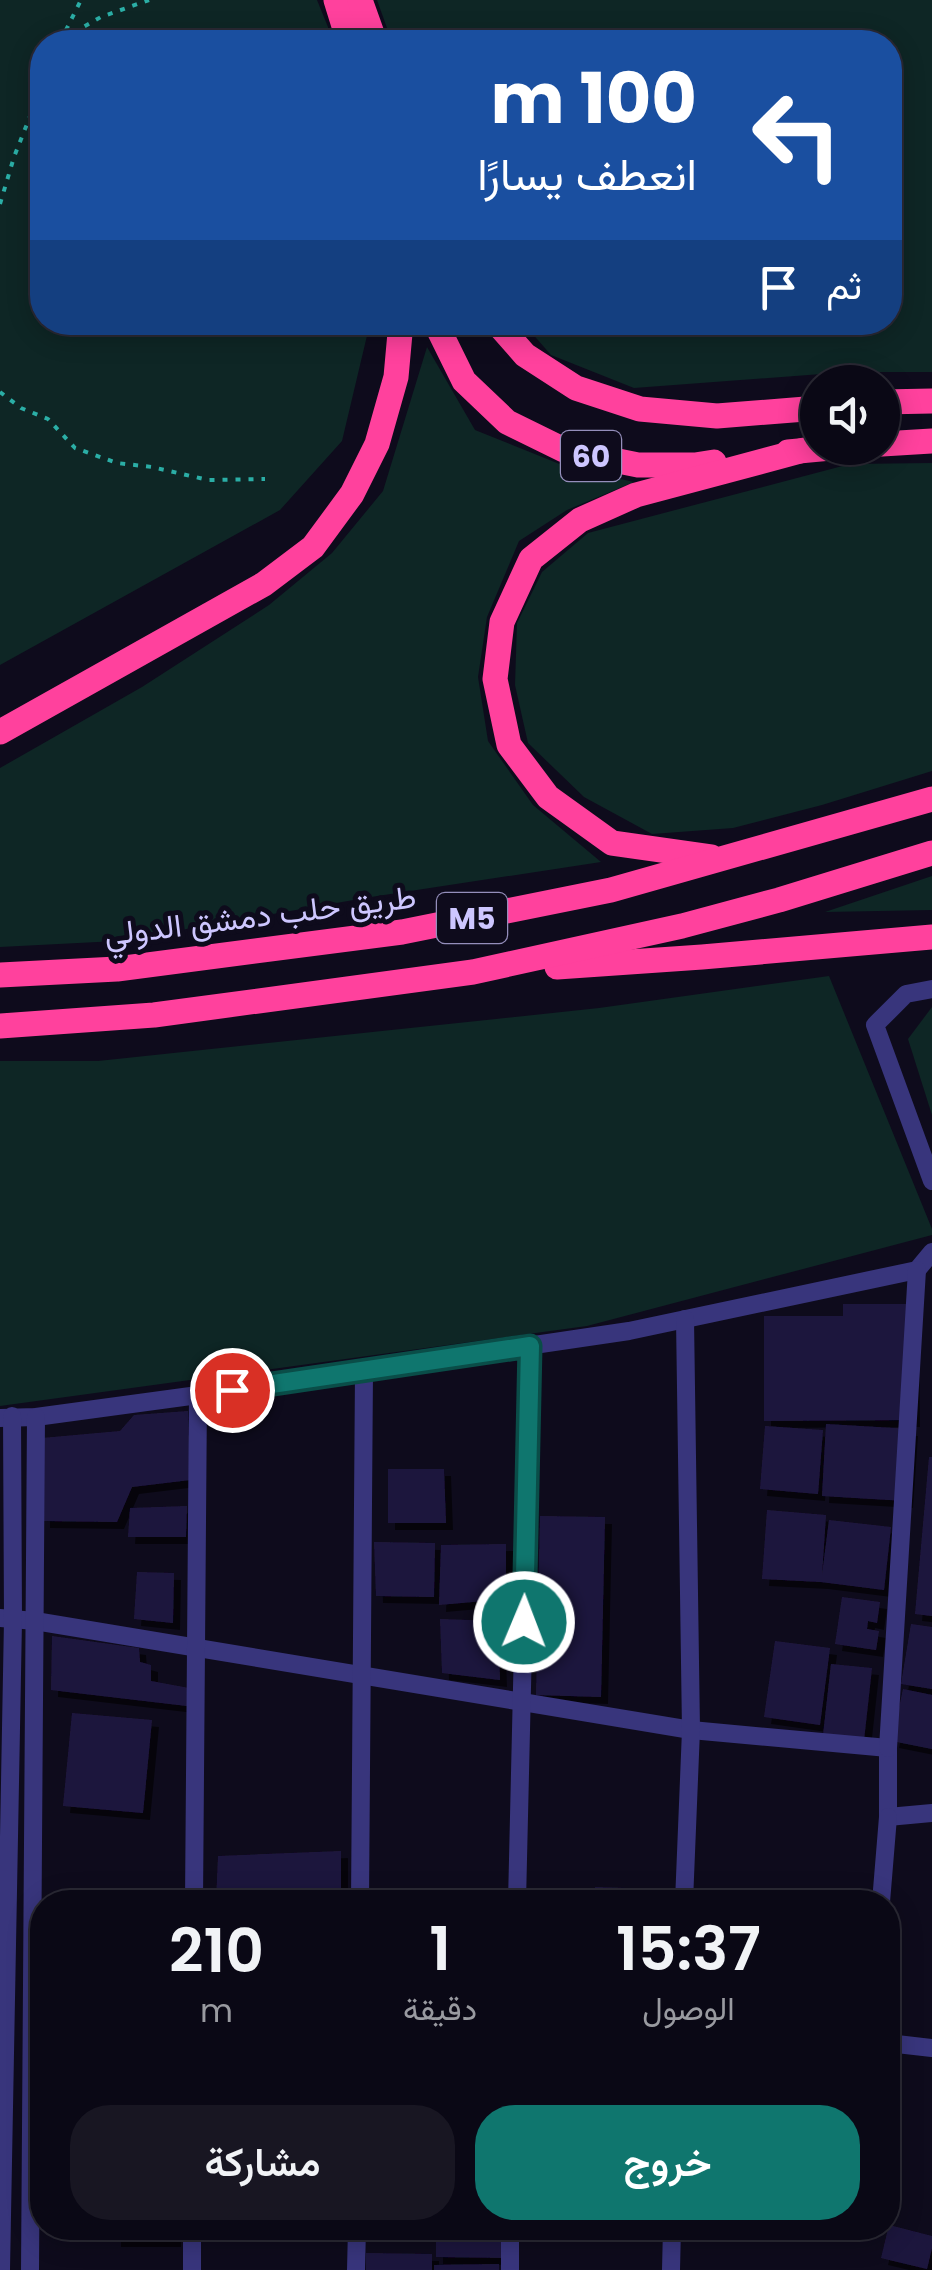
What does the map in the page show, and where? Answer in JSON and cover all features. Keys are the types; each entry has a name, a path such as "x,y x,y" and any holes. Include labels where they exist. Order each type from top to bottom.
{"highway":[{"path":"336,0 345,30"},
{"path":"360,0 370,30"},
{"path":"0,732 264,584 313,547 352,494 377,444 396,377 400,335"},
{"name":"60","path":"442,335 464,380 507,422 564,450 638,465 695,465 800,451"},
{"name":"60","path":"507,335 525,355 576,388 640,409 717,416 800,409"},
{"path":"900,402 932,401"},
{"path":"900,443 932,441"},
{"path":"722,859 612,843 548,797 509,744 496,679 502,622 531,559 580,520 636,496 800,451"},
{"name":"طريق حلب دمشق الدولي","path":"0,975 118,969 402,932 611,890 932,799"},
{"name":"M5","path":"0,1026 154,1015 472,972 682,926 932,854"},
{"path":"472,972 932,938"}],"street":[{"path":"932,989 906,994 875,1025 932,1181"},
{"path":"882,1890 917,1270 932,1252"},
{"path":"2,2270 6,1417 36,1417 530,1346 629,1330 917,1270"},
{"path":"684,1890 690,1730 685,1319"},
{"path":"517,1890 530,1346"},
{"path":"360,1890 364,1372"},
{"path":"194,1890 198,1395"},
{"path":"36,1417 36,1890"},
{"path":"6,1619 690,1730 888,1748"},
{"path":"888,1817 932,1814"},
{"path":"900,2044 932,2048"},
{"path":"1,2156 30,2157"},
{"path":"30,2270 32,2240"},
{"path":"192,2240 192,2270"},
{"path":"356,2270 357,2240"},
{"path":"510,2240 510,2270"},
{"path":"671,2270 672,2240"}],"path":[{"path":"66,30 81,0"},
{"path":"79,30 101,16 148,0"},
{"path":"0,204 30,116"},
{"path":"0,392 22,408 48,419 75,448 117,463 208,480 265,479"}],"green space":[{"path":"0,0 317,0 329,30 30,30 30,335 367,335 342,441 280,510 0,665"},
{"path":"377,0 932,0 932,372 900,372 900,365 800,365 800,376 634,388 551,355 534,335 902,335 902,30 388,30"},
{"path":"427,347 475,430 567,467 634,482 567,510 519,541 487,617 478,677 488,741 533,805 601,862 117,941 0,947 0,768 142,687 269,605 332,553 383,491"},
{"path":"932,463 932,771 733,828 652,834 584,797 528,743 515,685 517,623 542,572 588,533 846,465"},
{"path":"932,876 932,910 825,912"},
{"path":"829,976 932,1235 587,1326 0,1406 0,1061 98,1061 599,1008"},
{"path":"932,1007 932,1115 908,1039"}],"building":[{"path":"843,1304 912,1304 913,1420 764,1421 764,1316 843,1316"},
{"path":"188,1411 190,1480 132,1487 117,1522 43,1521 42,1438 120,1431 134,1415"},
{"path":"826,1424 911,1429 906,1501 822,1496"},
{"path":"765,1426 823,1430 818,1494 760,1489"},
{"path":"932,1457 932,1616 915,1614"},
{"path":"388,1469 444,1469 446,1523 388,1523"},
{"path":"187,1506 186,1537 128,1537 130,1508"},
{"path":"767,1510 826,1515 822,1575 829,1520 891,1527 884,1590 762,1579"},
{"path":"540,1516 605,1517 601,1697 536,1695"},
{"path":"374,1542 435,1543 434,1597 376,1596"},
{"path":"506,1544 506,1599 439,1605 441,1545"},
{"path":"137,1572 174,1573 173,1623 134,1619"},
{"path":"842,1597 880,1602 877,1623 868,1621 867,1629 879,1631 876,1650 835,1644"},
{"path":"440,1619 498,1621 500,1680 442,1673"},
{"path":"911,1624 932,1627 932,1689 901,1684"},
{"path":"52,1636 139,1648 140,1662 151,1665 151,1681 189,1688 187,1706 51,1690"},
{"path":"775,1641 830,1648 820,1725 764,1717"},
{"path":"831,1664 872,1668 864,1740 823,1735"},
{"path":"903,1689 932,1695 932,1749 892,1741"},
{"path":"72,1713 152,1720 143,1813 63,1806"},
{"path":"341,1851 341,1890 217,1890 218,1856"},
{"path":"595,1887 657,1889 657,1890"},
{"path":"900,2228 932,2236 927,2269 881,2258 885,2240 900,2240"},
{"path":"436,2240 509,2240 509,2258 436,2257"},
{"path":"366,2253 432,2254 432,2270 366,2270"},
{"path":"499,2264 499,2270 434,2270 434,2265"}],"route":[{"path":"232,1390 530,1346 524,1622"}]}
